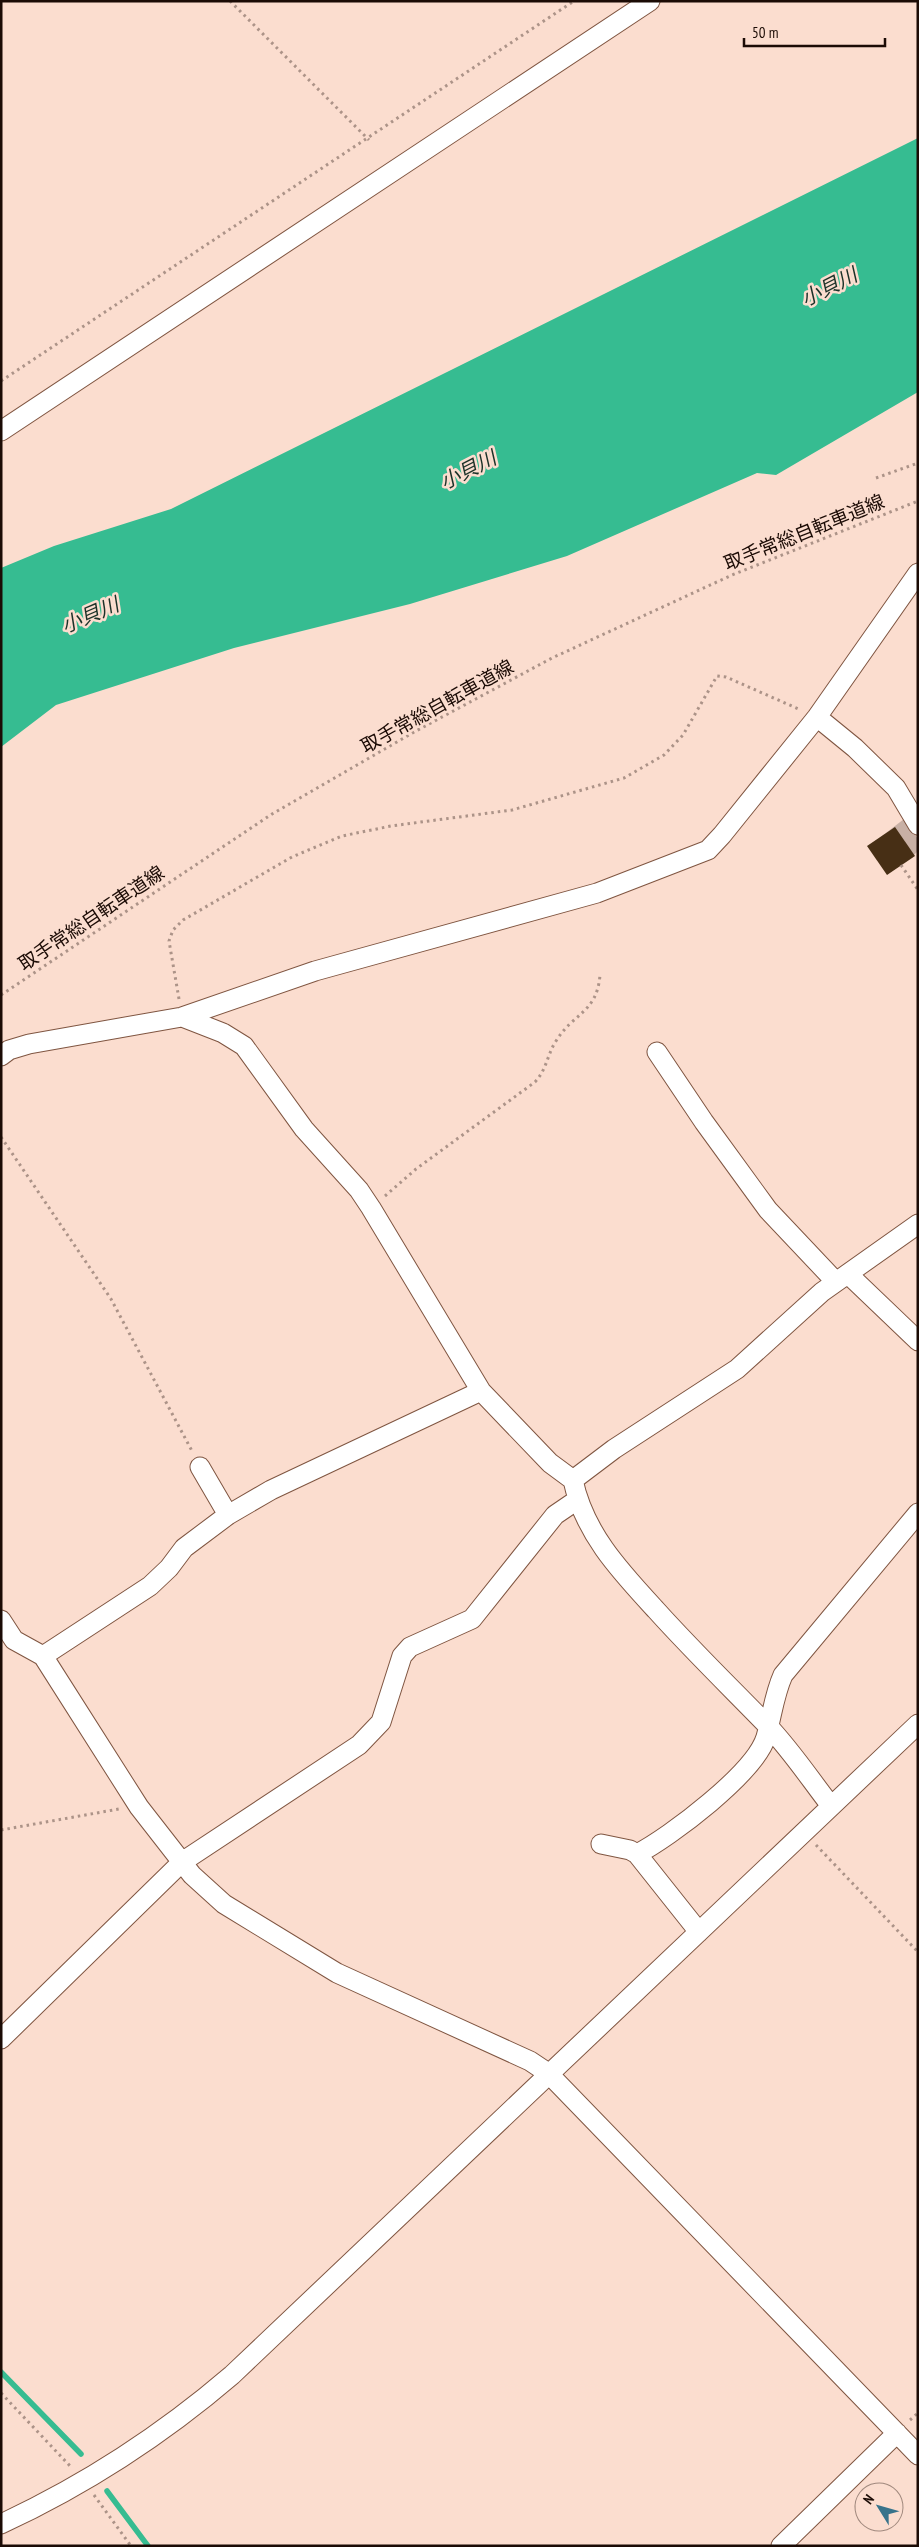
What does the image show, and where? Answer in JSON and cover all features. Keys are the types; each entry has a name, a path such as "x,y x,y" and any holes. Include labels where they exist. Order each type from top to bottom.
{"street":[{"path":"1,431 650,1"},
{"path":"1,1056 8,1050 29,1044 182,1017 315,971 597,893 708,850 817,717 918,573"},
{"path":"817,717 854,748 896,788 918,825"},
{"path":"182,1017 223,1032 244,1046 304,1128 359,1190 481,1392 550,1463 573,1480 577,1500 591,1531 622,1574 706,1665 767,1725 831,1806"},
{"path":"657,1052 704,1122 768,1210 842,1278 918,1341"},
{"path":"573,1480 614,1449 737,1369 799,1311 918,1224"},
{"path":"43,1656 150,1586 169,1568 184,1548 228,1515 271,1490 481,1392"},
{"path":"200,1467 228,1515"},
{"path":"1,2038 182,1862 360,1745 381,1722 402,1656 410,1647 472,1619 556,1514 577,1500"},
{"path":"636,1854 656,1844 681,1826 733,1781 761,1747 766,1737 775,1694 790,1664 918,1513"},
{"path":"1,1620 14,1640 43,1656 139,1807 182,1862 224,1904 337,1973 530,2061 548,2074 918,2455"},
{"path":"1,2524 38,2507 116,2462 203,2400 264,2346 918,1724"},
{"path":"601,1844 630,1850 636,1854 699,1932"},
{"path":"781,2546 897,2433"}],"path":[{"path":"230,1 369,140"},
{"path":"1,381 369,140 574,1"},
{"path":"876,478 918,464"},
{"name":"取手常総自転車道線","path":"1,995 272,814 425,727 552,658 696,592 918,500"},
{"path":"182,1017 169,941 173,930 183,920 292,857 342,836 391,826 512,810 624,778 664,755 683,735 717,676 726,677 817,717"},
{"path":"900,865 918,890"},
{"path":"371,1208 416,1169 535,1082 543,1073 556,1041 598,992 600,975"},
{"path":"1,1137 112,1299 200,1467"},
{"path":"1,1830 139,1807"},
{"path":"804,1832 849,1882 918,1952"}],"water":[{"name":"小貝川","path":"918,138 918,392 776,475 757,473 567,556 410,604 234,648 56,705 1,747 1,568 54,546 171,509"}],"building":[{"path":"895,827 915,856 887,875 867,846"}],"waterway":[{"path":"1,2372 81,2454"},
{"path":"107,2491 148,2546"}]}
